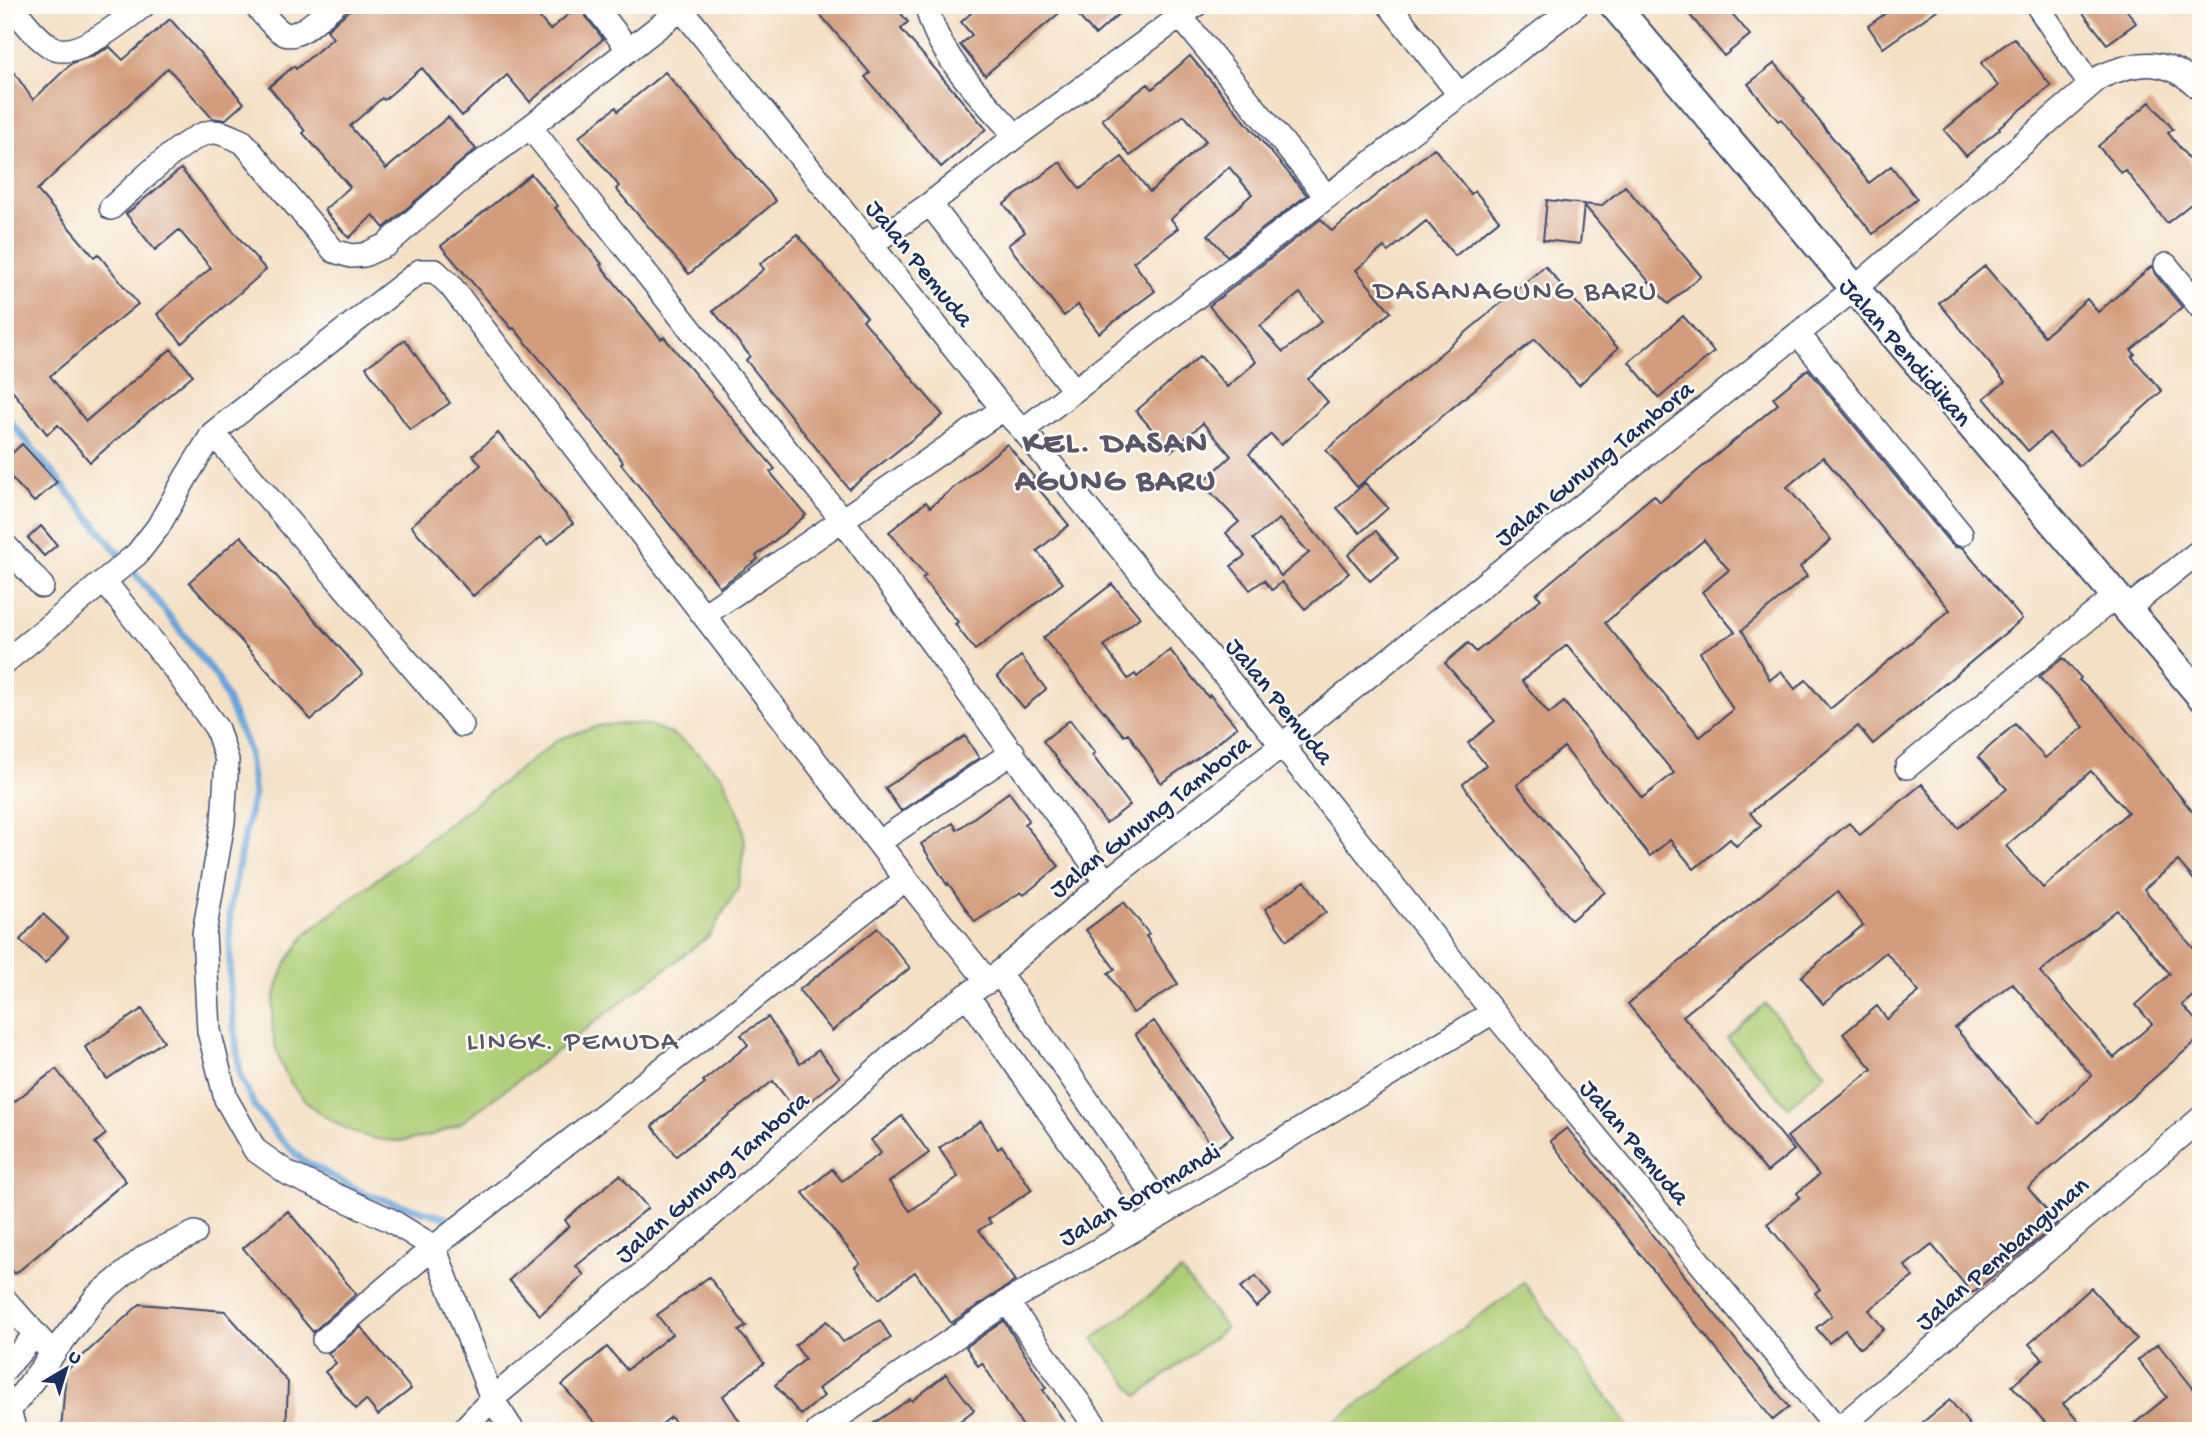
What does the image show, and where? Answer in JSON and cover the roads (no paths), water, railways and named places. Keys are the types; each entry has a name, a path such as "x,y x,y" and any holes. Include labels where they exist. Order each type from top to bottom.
{"main road":[{"name":"Jalan Pendidikan","path":"1614,5 2201,696"}],"street":[{"path":"10,5 37,36 55,49 68,51 89,43 144,5"},
{"path":"255,5 281,32 287,36 295,36 334,5"},
{"path":"594,5 629,50"},
{"path":"927,5 932,26 943,48 1016,136"},
{"path":"1389,5 1459,94"},
{"path":"1023,430 1577,5"},
{"path":"2037,5 2090,85"},
{"path":"111,208 189,140 211,132 226,134 243,142 334,251 351,256 364,255 386,245 474,168 629,50 679,8"},
{"name":"Jalan Pemuda","path":"679,8 1003,409 1282,745 1493,1012 1837,1430"},
{"path":"870,245 930,204 1016,136 1188,11 1327,197"},
{"name":"Jalan Gunung Tambora","path":"462,1431 492,1399 704,1222 936,1017 993,978 1106,882 1854,289 2099,77 2129,65 2157,64 2193,82 2201,90"},
{"path":"530,127 843,521 1106,882"},
{"path":"930,204 1074,390"},
{"path":"2166,265 2201,308"},
{"path":"5,662 137,554 158,527 213,433 420,271 435,271 459,296 906,878 993,978 1165,1212"},
{"path":"1798,334 1961,534"},
{"path":"704,615 1003,409"},
{"path":"213,433 462,725"},
{"path":"5,545 42,586"},
{"path":"1907,767 2122,602 2201,550"},
{"path":"111,576 217,729 227,760 223,822 204,934 209,1031 226,1099 255,1150 289,1174 390,1220 434,1247 492,1399 513,1431"},
{"path":"880,842 1013,752"},
{"path":"324,1339 434,1247 906,878"},
{"path":"967,995 1132,1230"},
{"name":"Jalan Soromandi","path":"818,1431 1007,1302 1165,1212 1493,1012"},
{"name":"Jalan Pembangunan","path":"1837,1430 2201,1118"},
{"path":"10,1417 97,1296 146,1255 195,1233"},
{"path":"1007,1302 1100,1431"},
{"path":"9,1313 36,1334 53,1354"},
{"path":"5,1369 36,1334"}],"waterway":[{"path":"5,415 218,679 248,748 254,794 230,911 230,991 240,1076 255,1107 277,1135 302,1160 365,1194 453,1220 457,1226"}],"district":[{"name":"DASANAGUNG BARU","path":"1516,289"},
{"name":"KEL. DASAN AGUNG BARU","path":"1116,458"},
{"name":"LINGK. PEMUDA","path":"573,1039"}]}
